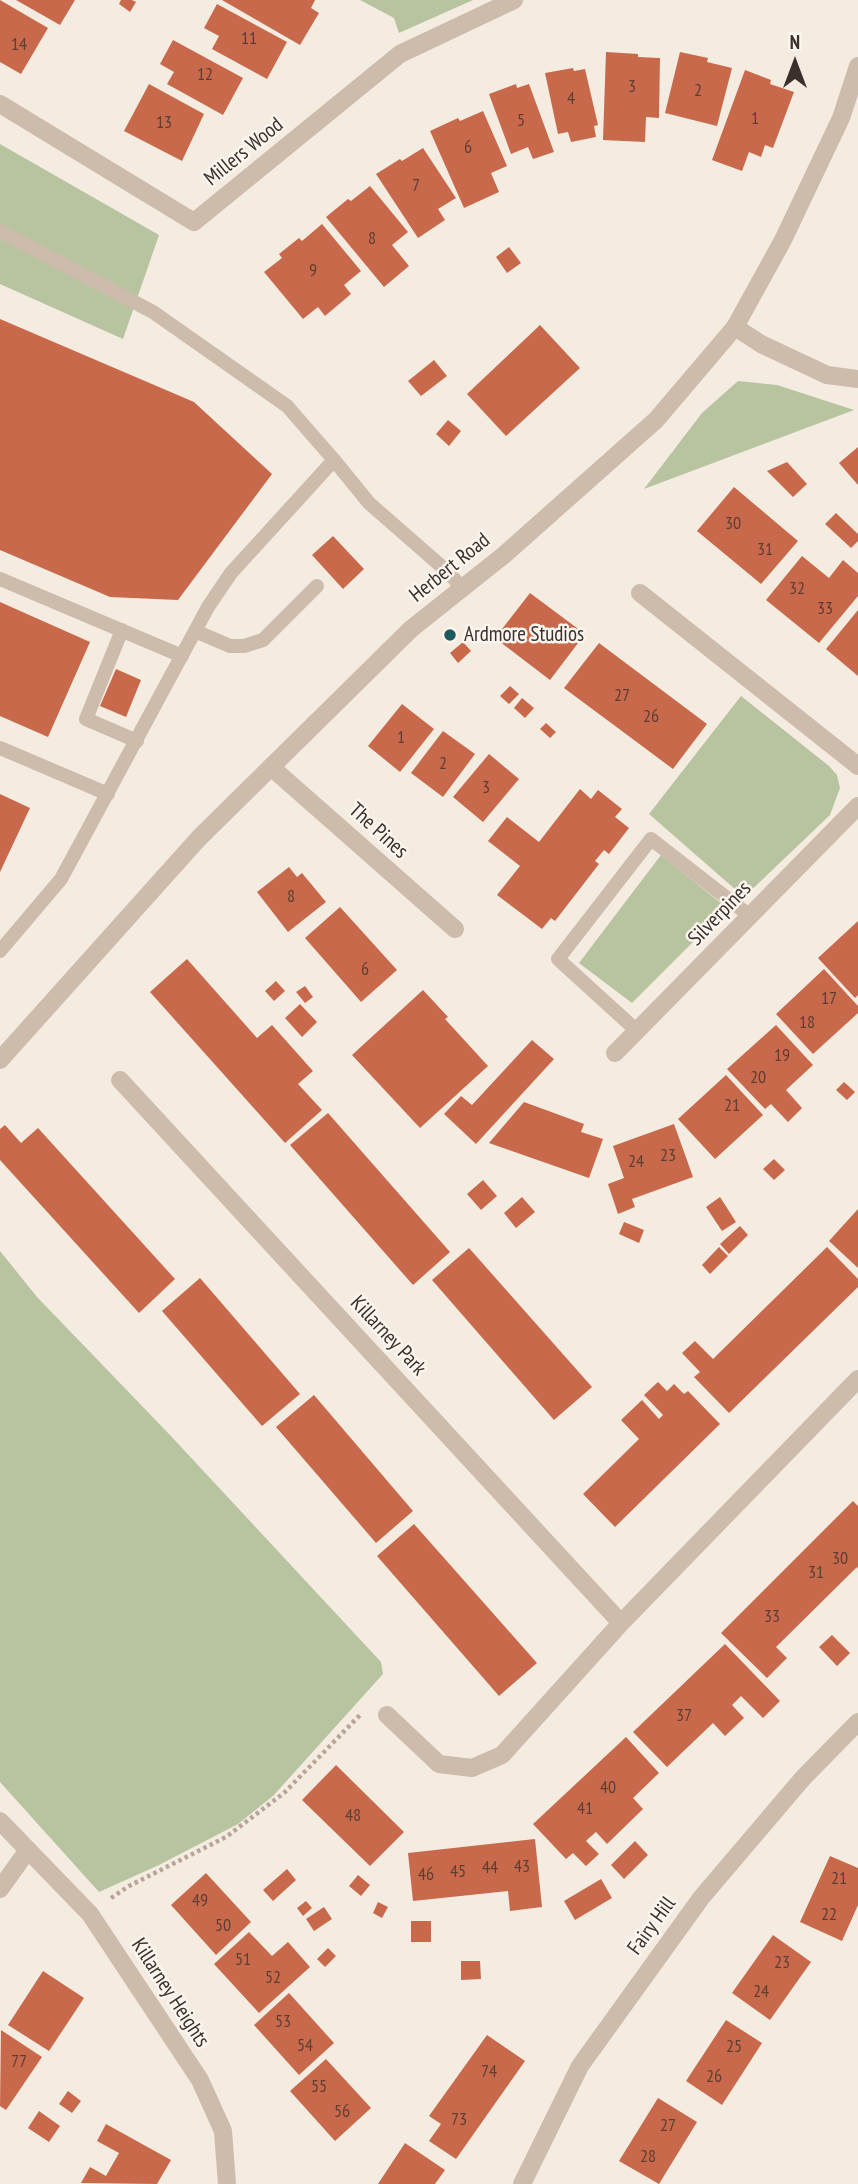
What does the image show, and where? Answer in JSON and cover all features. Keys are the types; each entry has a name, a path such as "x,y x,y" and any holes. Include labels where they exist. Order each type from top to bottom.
{"street":[{"name":"Millers Wood","path":"0,104 194,222 400,54 514,0"},
{"name":"Herbert Road","path":"0,1060 199,838 411,629 504,555 656,420 735,327 801,203 841,118 858,66"},
{"path":"735,327 761,344 827,375 858,379"},
{"path":"640,593 858,766"},
{"name":"The Pines","path":"271,767 455,929"},
{"name":"Silverpines","path":"615,1053 858,806"},
{"name":"Killarney Park","path":"120,1080 621,1623"},
{"path":"387,1715 439,1764 472,1768 502,1755 621,1623 858,1379"},
{"name":"Fairy Hill","path":"522,2184 580,2066 701,1898 803,1777 858,1722"},
{"name":"Killarney Heights","path":"0,1821 90,1914 200,2080 223,2131 227,2184"},
{"path":"0,1889 28,1850"}],"lane":[{"path":"0,231 153,312 287,405 369,503 449,573 462,588"},
{"path":"0,951 61,880 195,631 231,573 334,460"},
{"path":"0,579 182,656"},
{"path":"195,631 230,646 244,646 263,640 317,586"},
{"path":"122,631 86,719 137,741"},
{"path":"0,748 108,794"},
{"path":"637,1031 558,959 651,839 750,916"}],"path":[{"path":"90,1914 129,1886 226,1837 284,1793 373,1702 387,1715"}],"green space":[{"path":"360,0 473,0 399,33 394,18"},
{"path":"0,144 159,235 123,339 0,284"},
{"path":"738,381 777,385 854,410 644,489 702,413"},
{"path":"741,696 829,766 837,775 840,788 830,815 744,897 649,814"},
{"path":"661,855 727,908 632,1003 579,963"},
{"path":"0,1251 37,1297 381,1662 383,1674 273,1796 238,1824 159,1865 99,1892 0,1782"}],"building":[{"path":"0,0 48,28 21,74 0,62"},
{"path":"16,0 75,0 60,25"},
{"path":"121,0 136,2 130,12 119,4"},
{"path":"222,0 315,0 311,8 319,13 300,45"},
{"path":"217,4 287,42 267,79 212,49 219,36 204,28"},
{"path":"173,40 243,78 223,115 167,84 174,72 160,64"},
{"path":"606,52 660,58 659,118 646,117 645,142 603,140"},
{"path":"680,52 708,58 707,62 732,68 717,126 665,113"},
{"path":"573,68 574,71 585,69 598,125 594,126 596,137 571,142 568,132 558,134 545,73"},
{"path":"745,70 771,80 770,84 794,92 773,148 765,145 761,157 749,152 742,171 712,160"},
{"path":"149,84 204,114 182,161 124,131"},
{"path":"516,84 517,88 529,84 554,152 533,159 528,147 511,154 489,94"},
{"path":"483,111 507,166 491,173 499,192 464,208 430,131 458,118 460,121"},
{"path":"423,148 456,198 438,209 445,220 418,238 376,174"},
{"path":"370,186 408,232 392,245 409,266 384,287 326,217"},
{"path":"322,224 361,271 344,285 351,294 325,316 318,307 303,319 264,272 282,258 279,254 299,238 302,241"},
{"path":"509,247 521,263 507,273 496,257"},
{"path":"0,319 194,402 272,474 178,600 110,597 0,550"},
{"path":"540,325 580,368 506,436 467,394"},
{"path":"434,360 447,376 421,396 408,381"},
{"path":"448,420 461,431 449,446 436,434"},
{"path":"858,447 858,485 839,463"},
{"path":"787,462 807,484 793,497 767,471"},
{"path":"734,487 798,541 761,584 697,531"},
{"path":"836,513 858,534 858,541 851,548 825,524"},
{"path":"333,536 364,569 343,589 312,555"},
{"path":"802,556 829,578 843,560 858,573 858,596 819,643 766,600"},
{"path":"530,593 585,634 550,680 495,638"},
{"path":"0,602 90,642 48,737 0,716"},
{"path":"858,610 858,676 826,649"},
{"path":"463,642 471,651 458,663 450,653"},
{"path":"599,643 707,724 673,769 564,688"},
{"path":"116,669 141,680 126,717 100,706"},
{"path":"510,686 519,694 509,704 500,696"},
{"path":"522,698 534,708 525,718 514,708"},
{"path":"402,704 434,729 400,772 368,746"},
{"path":"546,723 556,732 550,738 540,729"},
{"path":"443,731 475,754 443,797 411,773"},
{"path":"489,754 519,779 483,822 453,797"},
{"path":"580,789 591,799 598,790 622,809 615,817 629,828 609,854 604,850 595,861 599,864 555,921 551,918 542,929 497,895 520,866 488,841 507,817 539,842"},
{"path":"0,794 30,808 0,872"},
{"path":"289,867 297,877 302,873 326,902 288,932 257,892"},
{"path":"340,907 397,970 361,1002 305,938"},
{"path":"858,921 858,995 855,998 818,958"},
{"path":"187,959 257,1038 272,1025 313,1071 298,1084 322,1110 285,1143 150,992"},
{"path":"824,969 858,1006 858,1013 813,1054 776,1014"},
{"path":"276,981 285,991 274,1001 265,991"},
{"path":"305,986 313,997 305,1003 296,992"},
{"path":"423,990 448,1017 445,1019 488,1066 420,1128 352,1055"},
{"path":"300,1004 317,1022 302,1037 285,1018"},
{"path":"776,1025 813,1065 786,1090 802,1108 788,1122 771,1104 765,1109 727,1069"},
{"path":"532,1040 554,1059 476,1144 444,1114 461,1096 472,1105"},
{"path":"726,1075 763,1115 715,1159 678,1119"},
{"path":"844,1082 855,1092 847,1100 836,1090"},
{"path":"524,1102 584,1124 581,1132 603,1139 589,1178 489,1143"},
{"path":"328,1113 450,1252 413,1285 290,1145"},
{"path":"674,1124 693,1177 632,1199 635,1207 618,1214 608,1184 624,1178 613,1146"},
{"path":"5,1125 21,1143 38,1128 175,1279 139,1313 0,1160 0,1129"},
{"path":"774,1159 785,1170 774,1180 763,1169"},
{"path":"483,1180 497,1196 481,1210 467,1194"},
{"path":"522,1197 535,1212 516,1228 504,1213"},
{"path":"720,1197 736,1222 722,1231 706,1207"},
{"path":"858,1209 858,1268 829,1241"},
{"path":"624,1222 644,1230 639,1243 619,1234"},
{"path":"740,1226 748,1235 729,1254 720,1244"},
{"path":"719,1247 728,1256 710,1274 702,1265"},
{"path":"827,1247 858,1279 858,1287 729,1413 694,1377 700,1372 682,1353 695,1341 713,1359"},
{"path":"469,1248 592,1387 554,1420 432,1280"},
{"path":"200,1278 300,1394 262,1426 162,1311"},
{"path":"658,1382 667,1391 674,1384 684,1394 688,1391 720,1424 615,1527 583,1494 639,1439 621,1420 642,1400 659,1419 663,1415 644,1395"},
{"path":"314,1395 413,1511 376,1543 276,1427"},
{"path":"853,1501 858,1506 858,1569 857,1567 776,1647 787,1658 767,1678 721,1633"},
{"path":"414,1524 537,1663 499,1696 377,1556"},
{"path":"832,1635 850,1653 837,1666 819,1647"},
{"path":"725,1644 780,1701 763,1718 741,1696 732,1705 744,1718 725,1736 713,1723 667,1767 633,1732"},
{"path":"626,1737 659,1773 633,1798 643,1809 607,1844 596,1832 586,1841 599,1854 586,1866 573,1853 566,1859 533,1824"},
{"path":"336,1765 404,1832 370,1866 302,1800"},
{"path":"535,1839 542,1907 510,1911 508,1891 413,1901 408,1853"},
{"path":"635,1841 648,1855 624,1879 611,1865"},
{"path":"830,1856 858,1868 858,1905 842,1941 800,1922"},
{"path":"287,1869 296,1880 273,1901 263,1890"},
{"path":"206,1873 251,1922 216,1955 171,1905"},
{"path":"358,1875 370,1885 361,1896 349,1886"},
{"path":"601,1879 612,1898 575,1920 564,1901"},
{"path":"306,1901 312,1908 303,1916 297,1908"},
{"path":"378,1902 388,1907 382,1918 373,1913"},
{"path":"324,1907 332,1919 314,1931 306,1919"},
{"path":"411,1921 431,1921 431,1942 411,1942"},
{"path":"249,1932 272,1956 288,1942 310,1967 259,2013 214,1964"},
{"path":"773,1935 811,1962 770,2020 732,1993"},
{"path":"328,1948 336,1956 325,1967 317,1959"},
{"path":"461,1961 480,1961 481,1979 461,1980"},
{"path":"43,1971 84,1998 49,2051 8,2025"},
{"path":"289,1993 334,2043 299,2075 254,2025"},
{"path":"726,2020 762,2043 722,2105 686,2081"},
{"path":"1,2030 42,2057 6,2110 0,2106"},
{"path":"487,2035 525,2061 456,2159 429,2141 441,2124 429,2116"},
{"path":"326,2059 371,2108 335,2141 290,2091"},
{"path":"68,2091 81,2101 72,2113 59,2104"},
{"path":"658,2098 697,2122 659,2184 619,2161"},
{"path":"39,2111 60,2126 49,2142 28,2128"},
{"path":"106,2124 171,2160 157,2184 81,2183 90,2167 106,2176 119,2153 97,2141"},
{"path":"405,2143 445,2170 435,2184 378,2184"}],"place":[{"name":"Ardmore Studios","path":"450,635"}]}
